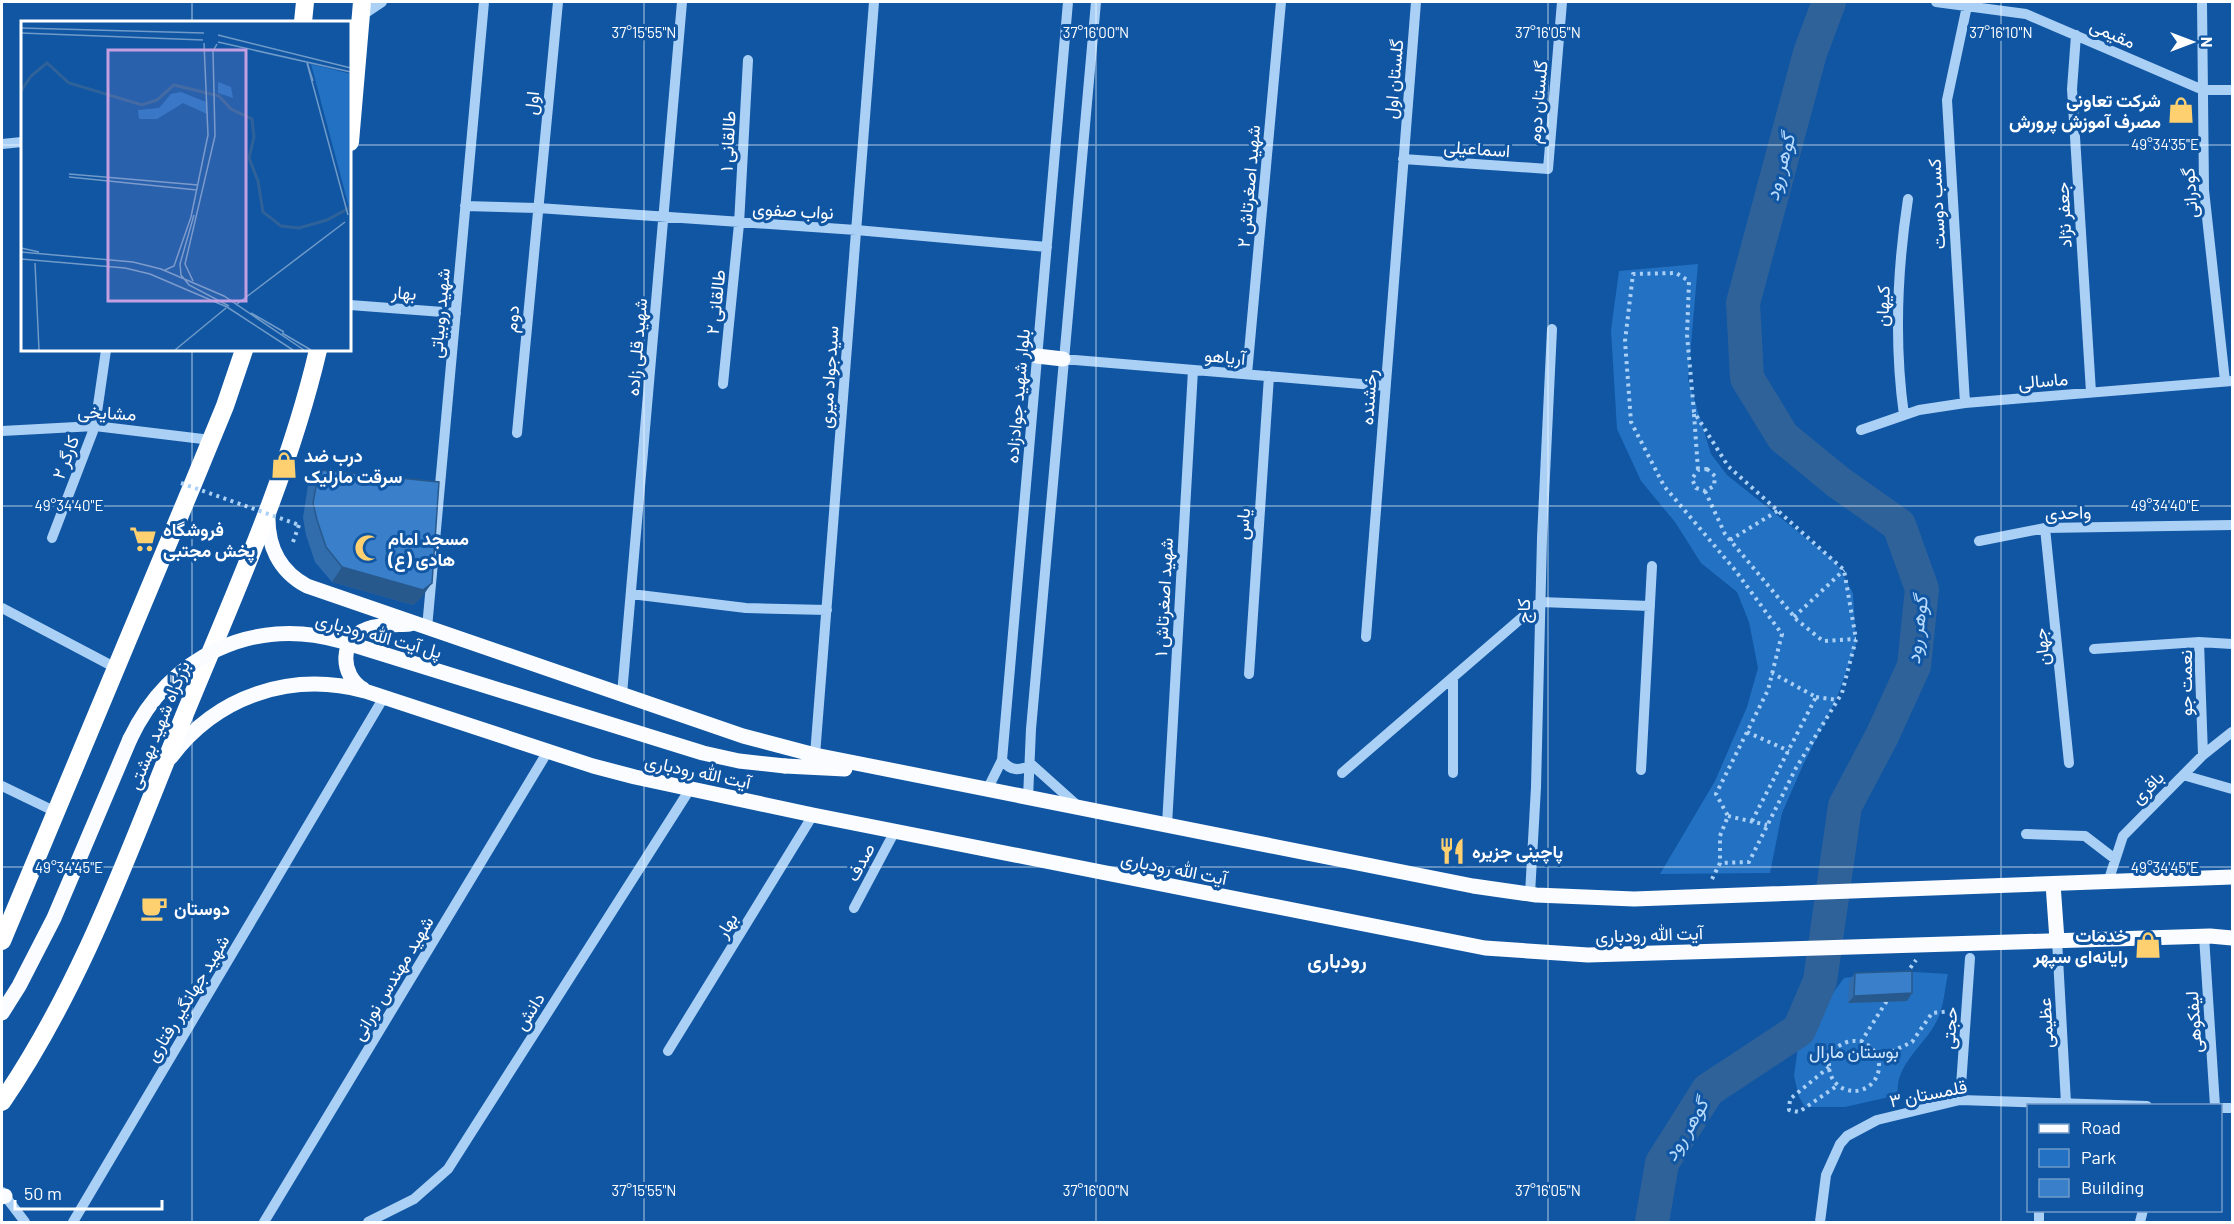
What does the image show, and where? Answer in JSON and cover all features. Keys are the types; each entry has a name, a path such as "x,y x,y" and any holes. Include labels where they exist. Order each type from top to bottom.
{"highway":[{"path":"303,21 305,2"},
{"path":"351,129 361,9"},
{"path":"2,941 211,440 244,351"},
{"name":"بزرگراه شهید بهشتی","path":"2,1102 33,1053 82,960 160,775 271,503 298,425 318,351"}],"main road":[{"path":"1037,356 1063,359"},
{"name":"آیت الله رودباری","path":"271,503 268,525 270,543 277,559 292,577 307,586 743,736 815,755 1473,886 1530,894 1619,899 2232,877"},
{"path":"376,695 355,684 348,675 345,658 350,642 367,628 421,626"},
{"name":"پل آیت الله رودباری","path":"2,1012 28,969 62,900 130,739 147,708 170,681 197,660 228,645 250,638 296,633 330,638 703,753 739,761 898,772"},
{"name":"آیت الله رودباری","path":"160,775 178,749 202,724 220,710 252,694 308,683 342,685 619,773 813,815 1469,946 1518,952 1585,955 2204,936 2232,938"},
{"path":"2054,884 2057,940"}],"street":[{"path":"361,9 382,2"},
{"name":"شهید روبیاتی","path":"421,626 456,313 483,2"},
{"name":"اول","path":"538,208 558,2"},
{"name":"شهید قلی زاده","path":"622,694 682,2"},
{"name":"سیدجواد میری","path":"815,755 873,2"},
{"name":"بلوار شهید جوادزاده","path":"987,790 1002,760 1068,2"},
{"path":"1028,798 1031,729 1096,2"},
{"name":"شهید اصغرتاش ۲","path":"1247,374 1281,2"},
{"name":"گلستان اول","path":"1403,159 1416,2"},
{"name":"گلستان دوم","path":"1548,169 1562,2"},
{"name":"مقیمی","path":"1936,2 2026,14 2203,90"},
{"name":"گودرانی","path":"2202,2 2204,190 2229,381"},
{"name":"کسب دوست","path":"1965,403 1947,100 1967,6"},
{"name":"جعفر نژاد","path":"2076,35 2072,89 2091,392"},
{"name":"طالقانی ۱","path":"739,224 748,60"},
{"path":"2203,90 2232,90"},
{"path":"2,144 21,142"},
{"name":"اسماعیلی","path":"1403,159 1548,169"},
{"name":"رخشنده","path":"1366,637 1403,159"},
{"name":"کیهان","path":"1904,415 1899,376 1897,317 1902,240 1908,199"},
{"name":"نواب صفوی","path":"465,206 538,208 739,224 856,230 1047,247"},
{"name":"دوم","path":"517,433 538,208"},
{"name":"طالقانی ۲","path":"723,384 739,224"},
{"name":"بهار","path":"351,305 456,313"},
{"name":"کاج","path":"1530,894 1536,787 1540,602 1552,329"},
{"name":"کارگر ۲","path":"52,538 95,426 106,351"},
{"name":"آریاهو","path":"1063,359 1385,386"},
{"name":"شهید اصغرتاش ۱","path":"1167,825 1193,370"},
{"name":"یاس","path":"1249,674 1269,376"},
{"name":"ماسالی","path":"1861,430 1919,410 1965,403 2229,381"},
{"name":"مشایخی","path":"2,431 95,426 211,440"},
{"name":"واحدی","path":"1979,541 2045,528 2232,525"},
{"name":"جهان","path":"2045,528 2069,763"},
{"path":"1641,770 1652,566"},
{"path":"632,594 746,608 826,610"},
{"path":"1342,773 1540,602 1650,606"},
{"path":"2,608 116,668"},
{"path":"2094,649 2199,642"},
{"name":"نعمت جو","path":"2203,755 2199,642 2232,644"},
{"path":"1453,677 1453,773"},
{"name":"شهید جهانگیر رفتاری","path":"73,1222 376,695"},
{"name":"باقری","path":"2108,882 2122,836 2203,755 2232,732"},
{"name":"شهید مهندس نورانی","path":"264,1222 548,751"},
{"path":"1002,760 1012,769 1019,770 1031,764"},
{"path":"1031,764 1080,808"},
{"path":"2183,775 2232,789"},
{"path":"2,786 56,812"},
{"name":"دانش","path":"368,1222 414,1199 448,1169 690,789"},
{"name":"بهار","path":"668,1051 813,815"},
{"name":"صدف","path":"854,908 895,831"},
{"path":"2026,834 2085,836 2115,859"},
{"name":"لیفکوهی","path":"2204,936 2215,1104"},
{"name":"عظیمی","path":"2057,940 2066,1103"},
{"name":"حجتی","path":"1960,1100 1970,958"},
{"name":"قلمستان ۳","path":"1820,1222 1826,1175 1840,1144 1847,1136 1877,1120 1960,1100 2093,1104"},
{"path":"3,1195 25,1222"}],"path":[{"path":"1767,825 1728,816 1716,794 1768,690 1782,634 1735,570 1664,486 1630,422 1625,341 1633,274 1676,273 1689,281 1687,334 1698,470 1692,479 1696,488 1705,491 1725,534 1794,617 1823,641 1856,639"},
{"path":"1694,412 1728,466 1844,570 1856,639 1842,693 1796,768 1749,862 1720,863"},
{"path":"1698,470 1707,469 1714,476 1714,486 1705,491"},
{"path":"182,483 299,525 292,542"},
{"path":"1730,540 1779,510"},
{"path":"1794,617 1844,570"},
{"path":"1772,673 1816,697 1838,700"},
{"path":"1752,822 1816,697"},
{"path":"1747,732 1789,751"},
{"path":"1710,882 1720,863 1720,836 1728,816"},
{"path":"1904,976 1918,958"},
{"path":"1861,1042 1891,995"},
{"path":"1878,1058 1911,1042 1932,1013 1966,1010"},
{"path":"1849,1041 1861,1042 1871,1048 1878,1058 1879,1071 1873,1083 1862,1090 1850,1090 1838,1085 1832,1077 1829,1067 1831,1056 1839,1046 1849,1041"},
{"path":"1829,1067 1790,1099 1789,1110 1799,1112 1838,1085"}],"green space":[{"path":"1698,264 1688,379 1711,454 1727,475 1836,562 1853,593 1856,645 1836,700 1782,813 1770,873 1660,874 1715,781 1747,707 1758,668 1749,622 1737,592 1701,563 1675,522 1641,481 1617,429 1611,330 1619,271"},
{"name":"بوستان مارال","path":"1898,971 1948,974 1939,1016 1906,1063 1898,1084 1898,1095 1845,1107 1805,1107 1799,1097 1794,1076 1799,1039 1844,978"}],"building":[{"name":"مسجد امام هادی (ع)","path":"319,470 439,482 432,583 423,590 342,567 326,547 317,520 313,503"},
{"path":"1912,971 1912,993 1854,996 1855,973"}],"waterway":[{"name":"گوهر رود","path":"1652,1222 1662,1163 1708,1090 1799,1030 1820,981 1845,806 1882,736 1914,666 1922,589 1899,525 1838,482 1783,437 1747,378 1743,303 1810,53 1829,2"}],"place":[{"name":"شرکت تعاونی مصرف آموزش پرورش","path":"2181,110"},
{"name":"درب ضد سرقت مارلیک","path":"284,465"},
{"name":"فروشگاه پخش مجتبی","path":"143,539"},
{"name":"مسجد امام هادی (ع)","path":"368,548"},
{"name":"پاچینی جزیره","path":"1452,851"},
{"name":"دوستان","path":"154,908"},
{"name":"خدمات رایانه‌ای سپهر","path":"2148,945"}],"district":[{"name":"رودباری","path":"1337,960"}]}
